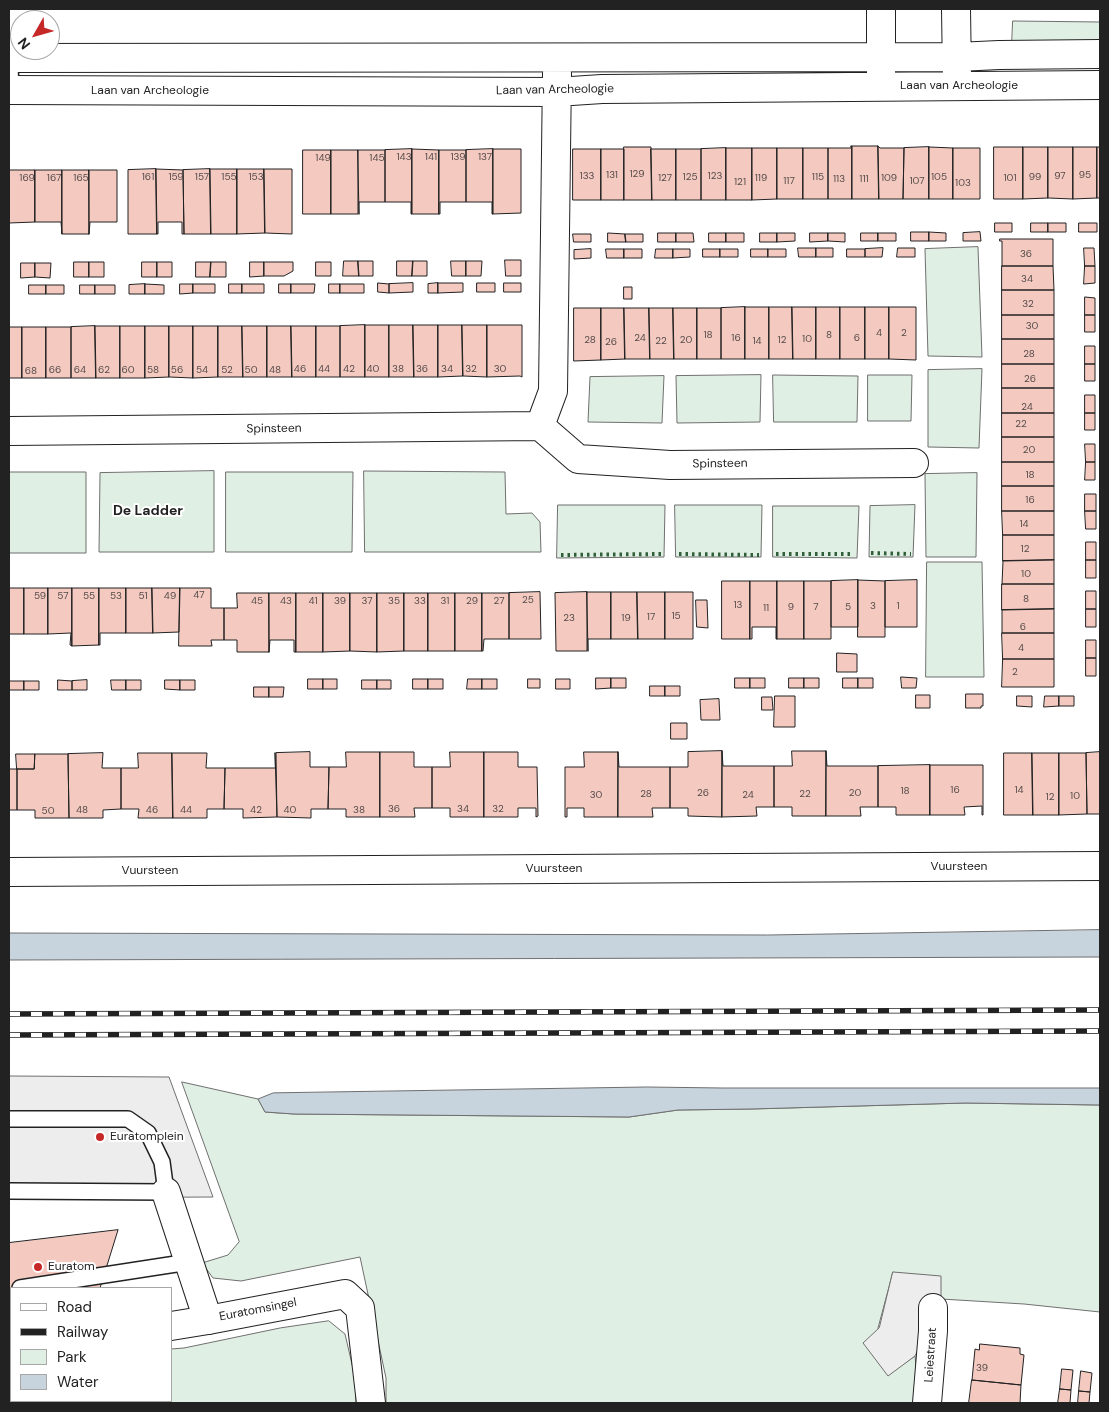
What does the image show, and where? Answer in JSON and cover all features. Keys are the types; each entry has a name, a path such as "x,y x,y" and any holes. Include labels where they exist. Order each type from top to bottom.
{"street":[{"path":"880,86 881,9"},
{"path":"956,9 958,86"},
{"path":"9,53 557,58 957,57 1100,54"},
{"path":"540,426 553,391 557,58"},
{"name":"Laan van Archeologie","path":"10,90 556,92 602,89 1100,85"},
{"name":"Spinsteen","path":"9,431 540,426 578,459 670,465 914,463"},
{"name":"Vuursteen","path":"9,872 1100,866"},
{"path":"166,1192 208,1320"},
{"name":"Euratomsingel","path":"172,1326 346,1294 360,1308 371,1403"},
{"name":"Leiestraat","path":"927,1403 933,1308"}],"lane":[{"path":"9,53 10,90"},
{"path":"9,1119 128,1119 148,1133 162,1162 166,1192 9,1191"},
{"path":"26,1287 189,1262"}],"green space":[{"path":"1013,21 1100,22 1100,44 1012,44"},
{"path":"978,247 982,357 928,356 925,249"},
{"path":"982,369 979,448 928,447 928,370"},
{"path":"761,375 760,422 677,423 676,376"},
{"path":"773,375 858,376 857,422 774,422"},
{"path":"868,375 912,375 911,421 868,421"},
{"path":"664,376 662,423 588,422 590,377"},
{"path":"214,471 214,552 99,552 100,473"},
{"path":"364,471 505,472 506,514 532,513 540,522 541,552 365,552"},
{"path":"9,472 86,472 86,553 9,553"},
{"path":"226,472 353,472 352,552 226,552"},
{"path":"977,473 976,557 926,557 925,474"},
{"path":"558,505 665,505 664,557 557,558"},
{"path":"675,505 762,505 761,557 676,557"},
{"path":"915,505 913,557 869,557 870,506"},
{"path":"773,506 859,506 857,558 773,557"},
{"path":"927,562 982,562 984,677 926,677"},
{"path":"182,1082 258,1099 265,1112 294,1114 629,1117 678,1110 965,1103 1100,1105 1100,1312 1024,1304 941,1299 893,1272 878,1328 888,1375 915,1356 918,1385 914,1403 386,1403 386,1378 360,1257 241,1281 213,1278 202,1263 228,1255 239,1242"},
{"path":"329,1321 345,1334 355,1377 356,1403 9,1403 10,1370 10,1402 172,1402 172,1349 280,1328"}],"shaded area":[{"name":"Euratomplein","path":"9,1076 169,1077 213,1197 9,1198"},
{"path":"893,1272 941,1276 941,1299 915,1356 888,1376 863,1343 879,1328"}],"water":[{"path":"1100,930 1100,957 9,960 9,933 767,935"},
{"path":"647,1087 1100,1088 1100,1105 965,1103 678,1110 629,1117 294,1114 265,1112 258,1099 273,1093"}],"building":[{"path":"851,146 852,199 828,199 828,148 851,148"},
{"path":"852,146 878,146 879,199 852,199"},
{"path":"878,146 880,148 904,148 903,199 879,199"},
{"path":"624,147 651,147 652,200 624,200"},
{"path":"929,147 953,148 953,199 929,199"},
{"path":"929,147 929,199 903,199 904,148"},
{"path":"994,147 1023,147 1023,199 994,199"},
{"path":"1023,147 1048,147 1048,198 1023,199"},
{"path":"1048,147 1073,147 1073,199 1048,198"},
{"path":"1073,147 1097,147 1097,198 1073,199"},
{"path":"1097,147 1100,147 1100,198 1097,198"},
{"path":"726,148 752,148 752,200 726,200"},
{"path":"726,148 726,200 701,200 701,149"},
{"path":"752,148 777,148 777,199 752,200"},
{"path":"777,148 803,148 803,199 777,199"},
{"path":"803,148 828,148 828,199 803,199"},
{"path":"953,148 980,148 980,199 953,199"},
{"path":"412,149 439,150 439,214 412,214"},
{"path":"412,149 411,214 411,202 385,202 385,150"},
{"path":"493,149 521,149 521,213 493,214"},
{"path":"493,149 492,214 492,202 466,202 466,150"},
{"path":"573,149 601,149 601,200 573,200"},
{"path":"601,149 624,149 624,200 601,200"},
{"path":"651,149 676,149 676,200 652,200"},
{"path":"676,149 701,149 701,200 676,200"},
{"path":"303,150 331,150 331,214 303,214"},
{"path":"331,150 358,150 358,214 331,214"},
{"path":"358,150 385,150 385,202 359,202 359,214"},
{"path":"439,150 466,150 466,202 440,202 440,214 439,214"},
{"path":"156,169 157,234 128,234 128,170"},
{"path":"156,169 183,170 184,234 182,234 182,222 158,222 157,234"},
{"path":"210,169 237,169 237,234 211,234"},
{"path":"210,169 211,234 184,234 183,170"},
{"path":"237,169 264,169 265,233 237,234"},
{"path":"264,169 292,169 292,234 265,233"},
{"path":"9,170 35,170 35,222 9,223"},
{"path":"35,170 62,170 62,234 61,222 35,222"},
{"path":"62,170 89,170 89,234 62,234"},
{"path":"89,170 117,170 117,222 90,222 89,234"},
{"path":"995,223 1012,223 1012,232 995,232"},
{"path":"1031,223 1048,223 1048,232 1031,232"},
{"path":"1048,223 1066,223 1066,232 1048,232"},
{"path":"1079,223 1097,223 1097,232 1079,232"},
{"path":"911,232 929,232 929,241 911,241"},
{"path":"929,232 946,233 946,241 929,241"},
{"path":"980,232 981,241 963,241 963,233"},
{"path":"608,233 625,234 626,242 608,242"},
{"path":"658,233 676,233 676,242 658,242"},
{"path":"676,233 693,233 694,242 676,242"},
{"path":"709,233 726,233 726,242 709,242"},
{"path":"726,233 744,233 744,242 726,242"},
{"path":"760,233 777,233 777,242 760,242"},
{"path":"777,233 795,233 795,241 777,242"},
{"path":"810,233 828,233 828,241 810,242"},
{"path":"828,233 845,233 845,242 828,241"},
{"path":"861,233 878,233 878,241 861,241"},
{"path":"878,233 896,233 896,241 878,241"},
{"path":"573,234 591,234 591,242 574,242"},
{"path":"625,234 643,234 643,242 626,242"},
{"path":"1000,239 1053,239 1053,266 1002,266 1002,241"},
{"path":"798,248 816,248 816,257 799,257"},
{"path":"816,248 833,248 833,257 816,257"},
{"path":"883,248 882,257 865,257 865,249"},
{"path":"898,248 915,248 915,257 897,257"},
{"path":"1084,248 1094,248 1095,266 1085,266"},
{"path":"591,249 591,258 574,259 574,250"},
{"path":"606,249 624,249 624,258 607,258"},
{"path":"624,249 642,249 642,258 624,258"},
{"path":"656,249 673,249 673,258 655,258"},
{"path":"673,249 690,249 690,257 673,258"},
{"path":"703,249 720,249 720,257 703,257"},
{"path":"720,249 738,249 738,257 720,257"},
{"path":"751,249 768,249 768,257 751,257"},
{"path":"768,249 786,249 786,257 768,257"},
{"path":"847,249 865,249 865,257 847,257"},
{"path":"505,260 521,260 521,276 506,276"},
{"path":"344,261 358,261 359,276 343,276"},
{"path":"358,261 373,261 373,276 359,276"},
{"path":"397,261 413,261 412,276 397,276"},
{"path":"413,261 427,261 427,276 412,276"},
{"path":"451,261 466,261 466,276 452,276"},
{"path":"466,261 482,261 481,276 466,276"},
{"path":"74,262 89,262 89,277 74,277"},
{"path":"89,262 104,262 104,277 89,277"},
{"path":"142,262 157,262 157,277 142,277"},
{"path":"157,262 172,262 172,277 157,277"},
{"path":"196,262 211,262 210,277 196,277"},
{"path":"211,262 226,262 226,277 210,277"},
{"path":"250,262 264,262 264,276 250,277"},
{"path":"264,262 293,262 293,271 284,276 264,276"},
{"path":"316,262 331,262 331,276 316,276"},
{"path":"21,263 35,263 35,277 21,278"},
{"path":"35,263 51,263 50,278 35,277"},
{"path":"1002,266 1053,266 1054,290 1002,290"},
{"path":"1085,266 1095,266 1095,283 1084,284"},
{"path":"378,283 389,284 389,293 378,292"},
{"path":"413,283 413,292 389,293 389,284"},
{"path":"438,283 463,283 463,292 438,293"},
{"path":"438,283 438,293 428,293 428,284"},
{"path":"477,283 495,283 495,292 477,292"},
{"path":"504,283 521,283 521,292 504,292"},
{"path":"145,284 145,294 129,294 129,285"},
{"path":"145,284 164,285 164,294 145,294"},
{"path":"180,284 193,284 193,293 180,294"},
{"path":"193,284 215,284 215,293 193,293"},
{"path":"229,284 242,284 242,293 229,293"},
{"path":"242,284 264,284 264,293 242,293"},
{"path":"279,284 291,284 291,293 279,293"},
{"path":"291,284 315,284 314,293 291,293"},
{"path":"329,284 340,284 340,293 329,293"},
{"path":"340,284 364,284 364,293 340,293"},
{"path":"29,285 46,285 46,294 29,294"},
{"path":"46,285 64,285 64,294 46,294"},
{"path":"80,285 95,285 95,294 80,294"},
{"path":"95,285 115,285 115,294 95,294"},
{"path":"624,287 632,287 632,299 624,299"},
{"path":"1002,290 1054,290 1054,315 1002,315"},
{"path":"1085,297 1095,298 1095,315 1085,315"},
{"path":"745,307 745,359 721,359 721,308"},
{"path":"745,307 769,307 769,359 745,359"},
{"path":"769,307 792,307 793,359 769,359"},
{"path":"792,307 816,307 816,359 793,359"},
{"path":"816,307 840,307 840,359 816,359"},
{"path":"840,307 865,307 865,359 840,359"},
{"path":"865,307 889,307 889,359 865,359"},
{"path":"889,307 916,307 916,360 889,359"},
{"path":"574,308 601,308 601,360 574,361"},
{"path":"601,308 624,308 625,359 601,360"},
{"path":"624,308 649,308 650,359 625,359"},
{"path":"649,308 673,308 674,359 650,359"},
{"path":"673,308 697,308 697,359 674,359"},
{"path":"697,308 721,308 721,359 697,359"},
{"path":"1002,315 1054,315 1054,339 1002,339"},
{"path":"1085,315 1095,315 1095,332 1085,332"},
{"path":"365,325 389,325 389,377 365,377"},
{"path":"365,325 365,377 340,377 340,326"},
{"path":"389,325 413,325 414,377 389,377"},
{"path":"413,325 438,325 438,377 414,377"},
{"path":"438,325 462,325 463,376 438,377"},
{"path":"462,325 487,325 487,377 463,376"},
{"path":"487,325 522,325 522,377 487,377"},
{"path":"95,326 120,326 120,378 96,378"},
{"path":"95,326 96,378 71,378 71,327"},
{"path":"120,326 145,326 145,378 120,378"},
{"path":"145,326 169,326 169,377 145,378"},
{"path":"169,326 193,326 193,378 169,377"},
{"path":"193,326 218,326 218,377 193,378"},
{"path":"218,326 242,326 243,377 218,377"},
{"path":"242,326 267,326 267,377 243,377"},
{"path":"267,326 291,326 292,377 267,377"},
{"path":"291,326 316,326 316,377 292,377"},
{"path":"316,326 340,326 340,377 316,377"},
{"path":"9,327 22,327 22,378 9,378"},
{"path":"22,327 46,327 46,378 22,378"},
{"path":"46,327 71,327 71,378 46,378"},
{"path":"1002,339 1054,339 1054,364 1002,364"},
{"path":"1085,346 1095,346 1095,364 1085,364"},
{"path":"1002,364 1054,364 1054,388 1002,388"},
{"path":"1085,364 1095,364 1095,381 1085,381"},
{"path":"1002,388 1054,388 1054,413 1002,413"},
{"path":"1085,395 1095,395 1095,413 1085,413"},
{"path":"1002,413 1054,413 1054,437 1002,437"},
{"path":"1085,413 1095,413 1095,430 1085,430"},
{"path":"1002,437 1054,437 1054,462 1002,462"},
{"path":"1085,444 1095,444 1095,462 1086,462"},
{"path":"1002,462 1054,462 1054,486 1002,486"},
{"path":"1086,462 1095,462 1095,480 1085,480"},
{"path":"1002,486 1054,486 1054,511 1002,511"},
{"path":"1085,494 1096,494 1096,511 1085,511"},
{"path":"1002,511 1054,511 1054,535 1003,535"},
{"path":"1085,511 1096,511 1096,529 1086,529"},
{"path":"1003,535 1054,535 1054,560 1003,561"},
{"path":"1086,542 1096,542 1096,560 1086,560"},
{"path":"1054,560 1054,584 1002,584 1003,561"},
{"path":"1086,560 1096,560 1096,578 1086,578"},
{"path":"858,580 885,581 885,637 858,637"},
{"path":"858,580 858,627 831,627 831,581"},
{"path":"917,580 917,627 885,627 885,581"},
{"path":"722,581 750,581 750,639 722,639"},
{"path":"750,581 777,581 777,639 776,627 752,627 752,639 750,639"},
{"path":"777,581 804,581 804,639 777,639"},
{"path":"804,581 831,581 831,639 804,639"},
{"path":"1002,584 1054,584 1054,609 1002,610"},
{"path":"9,588 24,588 24,634 9,634"},
{"path":"24,588 48,588 48,634 24,634"},
{"path":"48,588 72,588 72,646 70,645 71,633 48,634"},
{"path":"72,588 99,588 99,645 72,646"},
{"path":"99,588 126,588 126,633 100,633 100,645 99,645"},
{"path":"126,588 152,588 153,633 126,633"},
{"path":"152,588 180,588 179,632 153,633"},
{"path":"180,588 211,588 211,608 224,608 224,640 211,640 212,646 179,646"},
{"path":"1086,591 1096,591 1096,609 1086,609"},
{"path":"540,592 541,639 509,639 509,593"},
{"path":"587,592 587,651 556,651 555,593"},
{"path":"587,592 611,592 611,639 588,639 588,651"},
{"path":"611,592 637,592 638,639 611,639"},
{"path":"637,592 665,592 665,639 638,639"},
{"path":"665,592 693,592 693,639 665,639"},
{"path":"237,593 269,593 269,652 237,652 237,640 224,640 224,608 237,608"},
{"path":"269,593 296,593 296,652 294,652 294,640 270,640 269,652"},
{"path":"296,593 323,593 323,652 296,652"},
{"path":"323,593 350,593 350,651 323,652"},
{"path":"350,593 377,593 377,652 350,651"},
{"path":"377,593 404,593 404,651 377,652"},
{"path":"404,593 428,593 428,651 404,651"},
{"path":"428,593 455,593 455,651 428,651"},
{"path":"455,593 482,593 482,651 455,651"},
{"path":"482,593 509,593 509,639 484,639 483,651 482,651"},
{"path":"696,600 707,600 708,628 697,627"},
{"path":"1054,609 1054,633 1002,633 1002,610"},
{"path":"1086,609 1096,609 1096,627 1086,627"},
{"path":"1002,633 1054,633 1054,659 1003,659"},
{"path":"1086,640 1096,640 1096,658 1086,658"},
{"path":"837,653 857,654 857,672 837,672"},
{"path":"1086,658 1096,658 1096,676 1086,676"},
{"path":"1003,659 1054,659 1054,687 1002,687"},
{"path":"901,677 917,678 916,688 902,688"},
{"path":"596,678 611,678 611,688 596,689"},
{"path":"611,678 626,678 626,688 611,688"},
{"path":"735,678 750,678 750,688 735,688"},
{"path":"750,678 765,678 765,688 750,688"},
{"path":"789,678 804,678 804,688 789,688"},
{"path":"804,678 819,678 819,688 804,688"},
{"path":"843,678 858,678 858,688 843,688"},
{"path":"858,678 873,678 873,688 858,688"},
{"path":"308,679 323,679 323,689 308,689"},
{"path":"323,679 337,679 337,689 323,689"},
{"path":"413,679 428,679 428,689 413,689"},
{"path":"428,679 443,679 443,689 428,689"},
{"path":"468,679 482,679 482,689 467,689"},
{"path":"482,679 497,679 497,689 482,689"},
{"path":"528,679 540,679 540,688 528,688"},
{"path":"556,679 570,679 570,689 556,689"},
{"path":"58,680 72,681 72,690 58,690"},
{"path":"87,680 87,690 72,690 72,681"},
{"path":"111,680 126,680 126,690 112,690"},
{"path":"126,680 141,680 141,690 126,690"},
{"path":"165,680 180,680 180,690 165,689"},
{"path":"180,680 195,680 195,690 180,690"},
{"path":"362,680 377,680 377,689 362,689"},
{"path":"377,680 391,680 391,689 377,689"},
{"path":"9,681 24,681 24,690 9,690"},
{"path":"24,681 39,681 39,690 24,690"},
{"path":"650,686 665,686 665,696 650,696"},
{"path":"665,686 680,686 680,696 665,696"},
{"path":"254,687 269,687 269,697 254,697"},
{"path":"269,687 284,687 283,697 269,697"},
{"path":"966,694 983,694 983,706 981,708 966,708"},
{"path":"916,695 930,695 930,708 916,708"},
{"path":"775,696 795,696 795,727 774,727"},
{"path":"1017,696 1032,696 1032,707 1017,706"},
{"path":"1045,696 1059,696 1059,706 1044,707"},
{"path":"1059,696 1074,696 1074,706 1059,706"},
{"path":"762,697 772,697 773,710 762,710"},
{"path":"719,699 720,720 701,720 700,700"},
{"path":"671,723 687,723 687,739 671,739"},
{"path":"722,751 722,817 688,816 688,808 670,808 670,767 688,767 688,752"},
{"path":"722,751 723,766 774,766 774,807 756,807 757,816 722,817"},
{"path":"792,751 826,751 826,816 792,816 792,807 774,807 774,766 792,766"},
{"path":"826,751 827,766 878,766 878,807 860,807 861,816 826,816"},
{"path":"310,752 310,767 329,767 328,809 311,809 311,818 277,817 276,753"},
{"path":"346,752 380,752 380,817 346,817 346,809 328,809 329,767 346,767"},
{"path":"380,752 414,752 414,767 432,767 432,808 414,808 415,817 380,817"},
{"path":"450,752 484,752 484,817 450,817 450,808 432,808 432,767 450,767"},
{"path":"484,752 518,752 518,767 537,767 538,816 536,817 536,808 518,808 518,817 484,817"},
{"path":"584,752 618,752 618,817 584,817 584,808 567,808 567,817 565,817 565,767 584,767"},
{"path":"618,752 619,767 670,767 670,808 652,808 653,817 618,817"},
{"path":"1100,752 1100,814 1087,814 1086,753"},
{"path":"103,753 102,768 121,768 121,809 103,810 103,818 69,818 68,754"},
{"path":"138,753 172,753 173,818 138,818 139,809 121,809 121,768 138,768"},
{"path":"172,753 207,753 206,768 225,768 224,809 207,809 207,818 173,818"},
{"path":"275,753 277,817 243,818 243,809 224,809 225,768 275,768"},
{"path":"1004,753 1032,753 1033,815 1004,815"},
{"path":"1032,753 1059,753 1059,815 1033,815"},
{"path":"1059,753 1086,753 1087,814 1059,815"},
{"path":"16,754 35,754 34,769 17,769"},
{"path":"35,754 68,754 69,818 35,818 35,810 17,810 17,769 34,769"},
{"path":"930,765 930,815 896,815 896,807 878,807 878,766"},
{"path":"930,765 983,765 983,815 982,806 964,807 965,815 930,815"},
{"path":"9,769 17,769 17,810 9,810"},
{"path":"118,1230 100,1287 10,1287 9,1321 9,1243"},
{"path":"980,1344 1020,1348 1020,1354 1024,1355 1021,1385 972,1380 975,1349 979,1350"},
{"path":"1062,1369 1073,1370 1071,1390 1060,1389"},
{"path":"1081,1371 1092,1373 1090,1392 1079,1391"},
{"path":"972,1380 1021,1385 1020,1403 969,1403"},
{"path":"1060,1389 1071,1390 1070,1403 1058,1403"},
{"path":"1079,1391 1090,1392 1089,1403 1078,1403"}],"railway":[{"path":"9,1014 1100,1010"},
{"path":"9,1035 1100,1031"}],"hedge":[{"path":"871,553 911,554"},
{"path":"561,555 662,554"},
{"path":"679,554 759,555"},
{"path":"776,554 854,554"}],"place":[{"name":"Euratomplein","path":"100,1137"},
{"name":"Euratom","path":"38,1267"}],"district":[{"name":"De Ladder","path":"148,511"}]}
